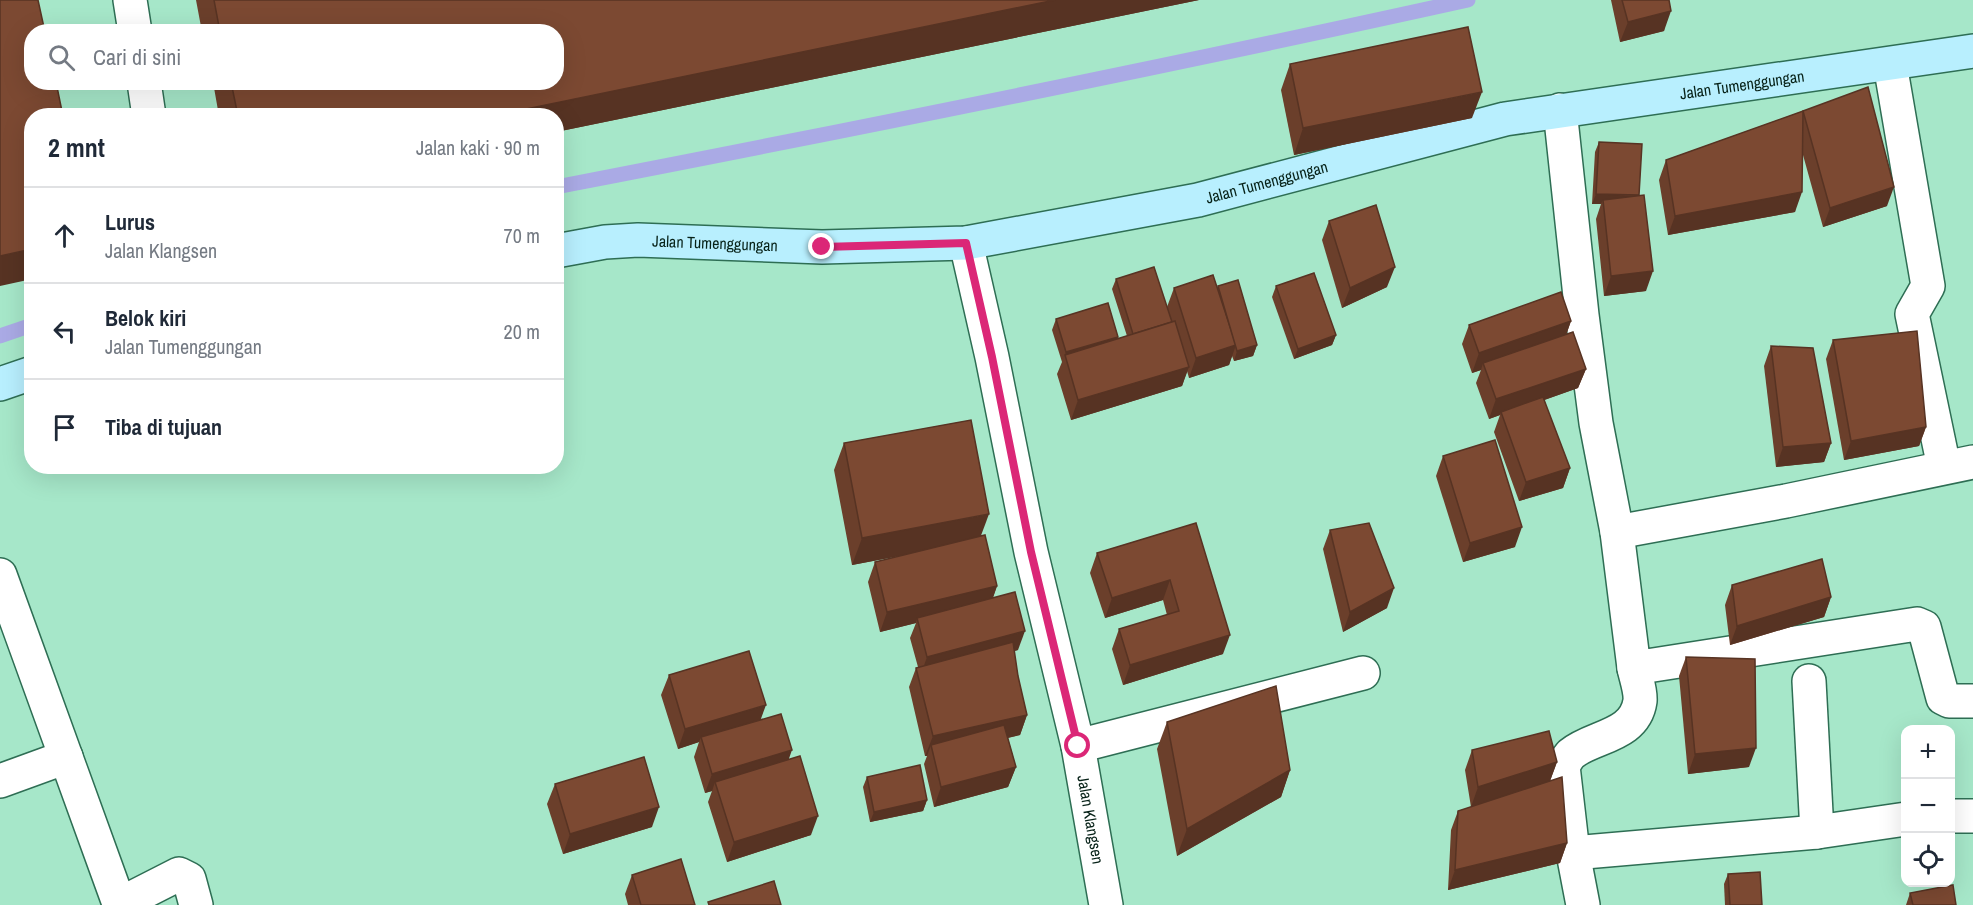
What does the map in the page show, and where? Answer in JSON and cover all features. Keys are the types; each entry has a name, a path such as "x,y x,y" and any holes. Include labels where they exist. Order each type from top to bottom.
{"street":[{"path":"130,0 134,24"},
{"name":"Jalan Tumenggungan","path":"564,250 605,242 638,240 822,247 966,243 1198,200 1505,119 1973,51"},
{"path":"1617,532 1775,503 1959,464 1912,314 1928,286 1890,64"},
{"path":"145,90 148,108"},
{"path":"1560,110 1583,326 1596,423 1617,532 1640,699 1636,713 1626,726 1574,752 1563,765 1573,853 1582,905"},
{"name":"Jalan Klangsen","path":"966,243 992,357 1031,552 1078,746 1106,905"},
{"path":"0,384 24,376"},
{"path":"0,575 117,898 120,903 126,901 179,874 189,879 196,905"},
{"path":"1634,668 1917,624 1924,627 1943,698 1949,701 1973,701"},
{"path":"1078,746 1363,673"},
{"path":"1809,681 1817,832"},
{"path":"0,781 66,757"},
{"path":"1955,816 1973,816"},
{"path":"1573,853 1817,832 1901,820"}],"building":[{"path":"0,0 38,0 43,24 24,24 24,90 58,90 61,108 24,108 24,251 0,256"},
{"path":"214,0 1055,0 531,108 236,108 233,90 564,90 564,24 218,24"},
{"path":"1622,0 1669,0 1671,11 1628,22"},
{"path":"1468,27 1482,92 1303,128 1290,64"},
{"path":"1868,87 1894,187 1830,208 1803,111"},
{"path":"1803,111 1802,192 1675,216 1666,160"},
{"path":"1599,142 1642,144 1639,195 1596,194"},
{"path":"1644,195 1653,271 1611,276 1603,200"},
{"path":"1376,205 1395,267 1350,288 1329,221"},
{"path":"1154,267 1172,322 1133,334 1116,279"},
{"path":"1314,273 1336,335 1298,349 1276,286"},
{"path":"1213,275 1236,345 1196,358 1174,288"},
{"path":"1238,280 1257,345 1237,351 1218,286"},
{"path":"1561,292 1571,321 1479,353 1469,325"},
{"path":"1108,303 1118,337 1066,352 1056,319"},
{"path":"1175,321 1189,367 1078,400 1065,355"},
{"path":"1917,331 1926,427 1851,441 1833,340"},
{"path":"1573,332 1586,369 1496,399 1483,363"},
{"path":"1771,346 1813,348 1831,443 1783,447"},
{"path":"1543,397 1570,468 1526,482 1501,412"},
{"path":"971,420 989,514 862,538 844,443"},
{"path":"1495,440 1522,527 1470,543 1443,456"},
{"path":"1196,523 1230,635 1130,665 1119,629 1179,611 1170,580 1112,598 1097,553"},
{"path":"1369,523 1394,588 1350,612 1330,530"},
{"path":"985,535 997,586 887,612 875,562"},
{"path":"1822,559 1831,597 1737,626 1732,585"},
{"path":"1015,592 1025,631 927,657 917,618"},
{"path":"1013,642 1027,715 933,736 916,668"},
{"path":"749,651 766,705 685,729 669,675"},
{"path":"1686,657 1755,659 1756,748 1695,754"},
{"path":"1276,686 1290,770 1187,829 1167,722"},
{"path":"781,714 792,750 712,774 701,737"},
{"path":"1004,725 1016,767 941,787 931,745"},
{"path":"1549,731 1557,762 1478,787 1472,750"},
{"path":"800,756 818,816 734,842 715,782"},
{"path":"644,757 659,807 570,834 555,784"},
{"path":"920,765 927,800 874,812 867,777"},
{"path":"1562,777 1567,843 1455,870 1458,811"},
{"path":"681,859 695,905 641,905 632,875"},
{"path":"1760,872 1762,905 1730,905 1728,874"},
{"path":"774,881 781,905 709,905 708,902"},
{"path":"1953,887 1956,905 1913,905 1910,893"}],"waterway":[{"path":"564,185 1013,97 1468,0"},
{"path":"0,336 24,328"}],"route":[{"path":"822,247 966,243 1015,466 1031,552 1078,746"}]}
